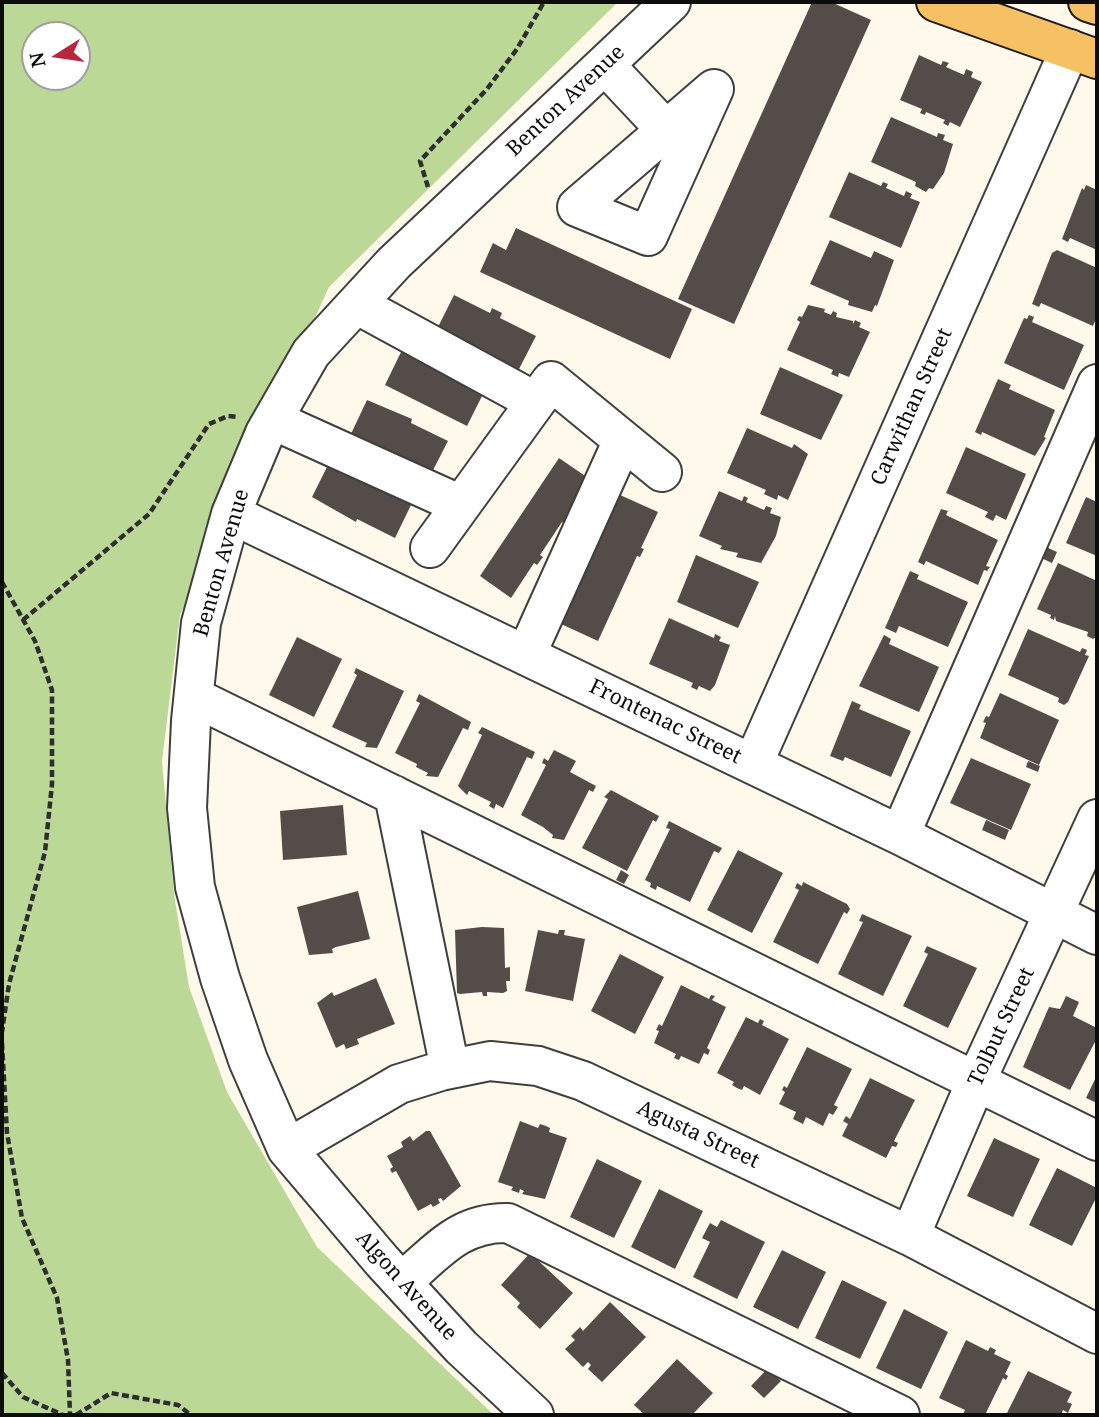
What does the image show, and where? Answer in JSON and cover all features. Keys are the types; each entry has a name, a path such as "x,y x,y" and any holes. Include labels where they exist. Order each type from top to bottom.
{"main road":[{"path":"936,2 1084,54"},
{"path":"1088,2 1097,5"}],"street":[{"name":"Benton Avenue","path":"287,1149 248,1060 220,978 195,887 187,808 201,623 231,514 273,420 311,353 439,221 671,2"},
{"name":"Carwithan Street","path":"753,764 1084,54"},
{"path":"605,65 666,131"},
{"path":"356,304 536,402"},
{"path":"430,548 551,381 662,472"},
{"path":"900,835 1097,384"},
{"path":"273,420 461,505"},
{"path":"526,655 623,440"},
{"name":"Frontenac Street","path":"231,514 900,835 1097,936"},
{"path":"194,697 1097,1141"},
{"path":"394,795 450,1069"},
{"name":"Tolbut Street","path":"910,1236 976,1082 1097,819"},
{"name":"Agusta Street","path":"287,1149 399,1084 490,1061 538,1066 583,1081 910,1236 1097,1334"},
{"name":"Algon Avenue","path":"287,1149 461,1347 534,1415"},
{"path":"402,1282 457,1233 484,1222 508,1223 900,1415"}],"path":[{"path":"439,221 419,161 487,89 517,49 544,2"},
{"path":"23,620 149,514 209,424 228,416 273,420"},
{"path":"2,582 35,641 52,690 52,784 45,852 9,985 2,1032"},
{"path":"2,1044 7,1133 22,1218 57,1298 68,1360 71,1415"},
{"path":"2,1373 23,1397 63,1415"},
{"path":"76,1415 111,1393 178,1405 191,1415"}],"green space":[{"path":"2,2 618,2 329,287 180,615 162,761 174,894 189,987 227,1092 317,1247 494,1415 2,1415"}],"building":[{"path":"812,2 831,2 871,20 734,324 678,299"},
{"path":"919,55 941,65 943,61 949,63 946,67 964,75 966,69 973,72 971,77 982,82 960,127 950,122 948,126 943,123 945,120 926,112 925,115 920,113 922,109 900,100"},
{"path":"891,117 937,137 938,133 945,135 943,140 953,144 944,173 933,189 929,188 926,192 915,186 916,182 871,162"},
{"path":"849,172 881,186 883,182 888,184 886,188 904,196 906,191 912,194 910,198 920,202 901,248 829,217"},
{"path":"1086,185 1097,190 1097,250 1070,238 1068,242 1062,239 1082,188 1084,190"},
{"path":"516,228 692,309 670,359 480,272 493,243 506,250"},
{"path":"830,240 871,258 874,251 894,260 877,306 875,305 872,312 848,305 849,301 810,284"},
{"path":"1057,250 1097,268 1097,316 1093,326 1041,303 1039,307 1032,304 1052,253"},
{"path":"454,295 490,313 492,308 502,313 500,318 536,336 518,371 436,331"},
{"path":"808,305 825,309 824,312 831,315 833,311 837,313 836,317 853,321 853,324 855,320 861,323 859,327 870,332 849,377 839,373 838,377 831,374 833,370 787,350 800,322 797,320 799,316 802,317"},
{"path":"1029,315 1034,317 1032,322 1084,345 1064,390 1004,363 1024,318 1027,319"},
{"path":"402,350 485,390 467,426 385,385"},
{"path":"780,367 843,395 821,440 760,414"},
{"path":"998,379 1011,385 1009,389 1055,410 1044,437 1046,438 1035,456 982,432 981,435 975,432"},
{"path":"367,400 412,419 411,423 448,441 430,476 350,436"},
{"path":"747,428 792,448 794,444 808,454 788,500 778,495 777,500 764,494 766,490 727,473"},
{"path":"966,447 1026,474 1006,520 996,515 993,521 985,517 988,512 946,493"},
{"path":"559,458 591,480 568,514 571,516 565,524 562,522 540,555 543,557 537,565 534,563 511,598 480,576"},
{"path":"329,463 412,503 395,538 357,519 356,522 312,497"},
{"path":"719,491 742,501 744,496 748,498 746,502 764,510 766,506 772,508 770,513 781,517 776,536 761,563 736,557 738,553 720,549 722,546 699,536"},
{"path":"620,495 658,512 641,548 644,549 640,557 637,556 598,641 561,624 579,584 575,583 579,574 583,576 600,539 596,538 600,529 604,530"},
{"path":"1086,497 1097,502 1097,556 1066,543"},
{"path":"941,509 948,511 946,515 998,540 986,566 990,567 987,571 984,570 978,585 926,561 924,565 918,562"},
{"path":"1044,546 1057,552 1052,563 1039,557"},
{"path":"696,555 759,582 738,628 677,602"},
{"path":"1058,563 1097,581 1097,636 1093,639 1087,636 1088,632 1056,621 1055,616 1054,620 1050,618 1051,615 1037,609"},
{"path":"910,571 919,575 917,579 968,602 948,647 899,626 896,633 885,628"},
{"path":"669,618 714,638 715,634 721,637 719,641 730,645 715,685 710,691 699,686 697,690 691,687 693,683 649,664"},
{"path":"1028,629 1080,652 1082,648 1087,650 1085,655 1089,656 1068,702 1064,705 1058,702 1059,698 1008,675"},
{"path":"884,635 891,639 889,644 939,667 919,712 859,686"},
{"path":"297,637 342,659 314,717 269,695"},
{"path":"356,668 404,691 377,748 365,747 367,743 332,727 357,675 354,673"},
{"path":"1000,693 1059,720 1039,765 980,738 986,723 983,722 986,716 989,717"},
{"path":"419,694 471,722 468,730 463,728 438,777 426,776 428,773 416,767 417,764 395,753 420,703 416,701"},
{"path":"852,701 861,705 859,709 911,731 891,777 845,757 843,761 830,756"},
{"path":"482,727 535,752 532,759 527,757 503,808 496,804 494,809 489,806 491,802 469,791 467,795 458,786 482,735 478,733"},
{"path":"554,750 576,761 570,772 596,786 593,792 589,790 564,840 552,838 553,835 543,827 521,815 546,765 542,763 544,758 548,761"},
{"path":"971,758 1031,784 1011,830 950,803"},
{"path":"1028,761 1040,766 1038,772 1026,767"},
{"path":"611,790 659,816 656,822 653,820 627,871 582,848 608,799 604,797"},
{"path":"343,805 347,855 283,860 280,811"},
{"path":"986,820 1009,830 1005,840 982,830"},
{"path":"669,821 722,848 719,853 714,851 690,902 657,886 656,890 645,880 670,829 666,828"},
{"path":"738,850 783,873 752,933 707,910"},
{"path":"621,870 629,875 624,884 616,880"},
{"path":"803,882 847,904 850,909 847,914 844,912 818,964 773,942 799,890 795,888 797,883 802,886"},
{"path":"358,891 370,939 336,947 332,949 333,953 309,955 297,907"},
{"path":"862,914 912,936 883,996 838,974 863,922 859,921"},
{"path":"504,928 505,968 510,967 510,981 506,981 507,991 487,992 487,996 483,996 482,992 457,993 455,930"},
{"path":"538,930 558,934 559,930 565,930 564,935 585,939 573,1001 525,991"},
{"path":"927,946 977,968 948,1028 903,1006 928,954 924,952"},
{"path":"620,954 664,977 635,1034 591,1011"},
{"path":"376,978 395,1024 357,1039 359,1044 346,1049 344,1044 336,1048 317,1003 332,992 334,996"},
{"path":"681,985 709,999 711,995 715,996 712,1000 726,1007 707,1048 710,1050 708,1055 704,1053 699,1064 681,1056 679,1060 674,1058 676,1054 654,1043 659,1031 656,1030 659,1024 662,1026"},
{"path":"1066,996 1079,1002 1073,1016 1097,1028 1097,1038 1070,1090 1023,1067 1049,1007 1060,1009"},
{"path":"746,1017 758,1023 760,1019 764,1021 762,1025 789,1039 760,1095 744,1086 742,1090 737,1088 732,1085 734,1082 717,1073"},
{"path":"807,1047 852,1069 834,1105 838,1107 833,1115 829,1113 823,1126 806,1117 803,1124 793,1119 796,1112 779,1104 785,1092 782,1090 784,1086 787,1088"},
{"path":"1097,1075 1097,1103 1086,1098"},
{"path":"870,1078 915,1100 894,1141 898,1143 896,1147 892,1146 886,1158 842,1136 848,1124 843,1121 846,1116 850,1119"},
{"path":"520,1121 538,1128 540,1124 546,1126 550,1128 549,1132 567,1138 545,1199 522,1194 524,1191 520,1189 519,1193 511,1190 513,1187 498,1182"},
{"path":"430,1131 461,1186 443,1201 438,1199 440,1203 433,1207 431,1204 418,1211 396,1171 392,1173 390,1169 393,1167 387,1156 403,1147 401,1142 410,1136 413,1141"},
{"path":"994,1138 1040,1159 1013,1217 967,1196"},
{"path":"597,1159 642,1181 614,1238 570,1217"},
{"path":"1057,1168 1097,1188 1097,1196 1072,1246 1029,1225"},
{"path":"659,1189 703,1211 675,1269 631,1247"},
{"path":"721,1220 765,1242 737,1299 693,1277 710,1242 702,1238 710,1223 717,1227"},
{"path":"782,1250 826,1272 798,1329 753,1307"},
{"path":"530,1253 573,1293 540,1329 517,1307 520,1303 501,1285"},
{"path":"842,1280 887,1302 860,1359 815,1338"},
{"path":"610,1302 646,1337 602,1382 588,1369 591,1365 588,1362 583,1367 565,1349 575,1340 571,1336 580,1327 583,1331"},
{"path":"904,1309 948,1332 921,1389 876,1368"},
{"path":"966,1340 988,1351 990,1347 996,1350 994,1354 1011,1362 1005,1374 1008,1376 1006,1380 1003,1378 985,1415 963,1414 965,1410 939,1398"},
{"path":"677,1359 713,1393 692,1415 645,1415 634,1405"},
{"path":"768,1368 781,1381 764,1398 751,1386"},
{"path":"1028,1371 1072,1392 1067,1402 1072,1404 1068,1413 1063,1410 1061,1415 1006,1415"}]}
